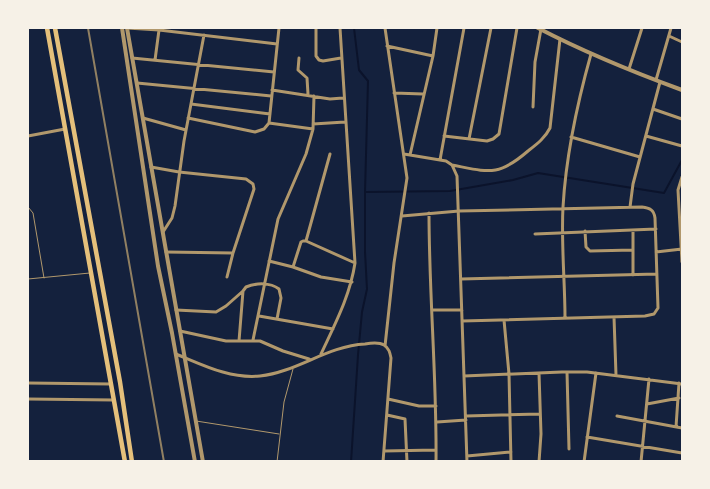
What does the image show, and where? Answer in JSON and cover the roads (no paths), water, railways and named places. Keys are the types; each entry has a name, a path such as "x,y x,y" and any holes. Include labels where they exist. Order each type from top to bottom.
{"main road":[{"path":"46,28 125,462"},
{"path":"55,28 116,362 132,462"}],"street":[{"path":"122,28 158,266 195,462"},
{"path":"203,462 127,28 277,44"},
{"path":"188,118 255,132 264,129 269,123 279,28"},
{"path":"316,28 316,56 318,60 341,58"},
{"path":"321,354 352,282 355,263 353,206 343,98 340,28"},
{"path":"385,28 407,186 394,263 385,346"},
{"path":"410,155 437,28"},
{"path":"440,160 464,28"},
{"path":"469,139 491,28"},
{"path":"444,136 490,140 499,134 517,28"},
{"path":"533,107 535,62 540,28 635,73 682,90"},
{"path":"630,69 642,28"},
{"path":"630,207 640,156 653,109 671,28"},
{"path":"156,60 159,30"},
{"path":"163,232 172,218 175,206 188,118 204,35"},
{"path":"669,36 682,42"},
{"path":"404,154 440,160 452,165 483,171 497,172 517,161 545,136 550,128 560,39"},
{"path":"387,46 432,56"},
{"path":"565,318 563,210 566,169 580,92 591,53"},
{"path":"132,58 274,72"},
{"path":"299,58 298,70 306,76 308,94"},
{"path":"137,83 271,96"},
{"path":"272,90 308,94 330,99 343,98"},
{"path":"394,93 423,94"},
{"path":"253,340 278,219 306,154 313,129 314,96"},
{"path":"191,104 270,114"},
{"path":"653,109 682,119"},
{"path":"143,118 186,130"},
{"path":"313,124 345,122"},
{"path":"269,123 313,129"},
{"path":"28,136 65,129"},
{"path":"646,136 682,146"},
{"path":"571,137 640,156"},
{"path":"306,242 330,154"},
{"path":"452,165 457,176 458,185 467,462"},
{"path":"151,167 246,179 254,184 227,277"},
{"path":"682,177 682,262"},
{"path":"402,216 458,210 563,210 630,207 651,209 655,214 658,308 656,312 645,316 462,321"},
{"path":"429,213 436,406 436,462"},
{"path":"535,234 656,229"},
{"path":"633,230 633,275"},
{"path":"585,232 586,247 590,251 633,250"},
{"path":"293,267 301,242 303,241 355,263"},
{"path":"656,252 682,249"},
{"path":"166,252 233,253"},
{"path":"269,261 322,277 352,282"},
{"path":"461,279 657,274"},
{"path":"176,310 216,312 226,306 249,285 265,284 276,287 280,291 281,298 277,319"},
{"path":"239,341 243,291"},
{"path":"432,310 462,310"},
{"path":"259,316 333,329"},
{"path":"614,317 616,375"},
{"path":"504,320 509,374 511,462"},
{"path":"180,331 218,340 253,340 310,359"},
{"path":"176,354 222,373 258,376 275,373 321,354 356,344 372,343 385,346 389,350 391,358 383,462"},
{"path":"464,376 567,372 596,373 681,383 676,427"},
{"path":"567,372 570,449"},
{"path":"539,373 539,462"},
{"path":"584,462 596,373"},
{"path":"641,462 649,379"},
{"path":"28,383 111,384"},
{"path":"388,398 419,406 436,406"},
{"path":"646,404 679,398"},
{"path":"28,399 115,400"},
{"path":"436,422 466,418 540,414"},
{"path":"387,415 405,419 407,462"},
{"path":"617,416 682,428"},
{"path":"587,437 682,453"},
{"path":"384,451 436,450"},
{"path":"467,456 510,452"}],"lane":[{"path":"28,207 33,214 44,278"},
{"path":"28,279 91,272"},
{"path":"277,462 284,402 295,365"},
{"path":"196,421 280,434"}],"waterway":[{"path":"351,462 358,355 362,312 367,289 365,192 368,81 359,70 354,28"},
{"path":"366,192 450,191 513,180 538,173 664,193 682,160"}],"railway":[{"path":"88,28 164,462"}]}
